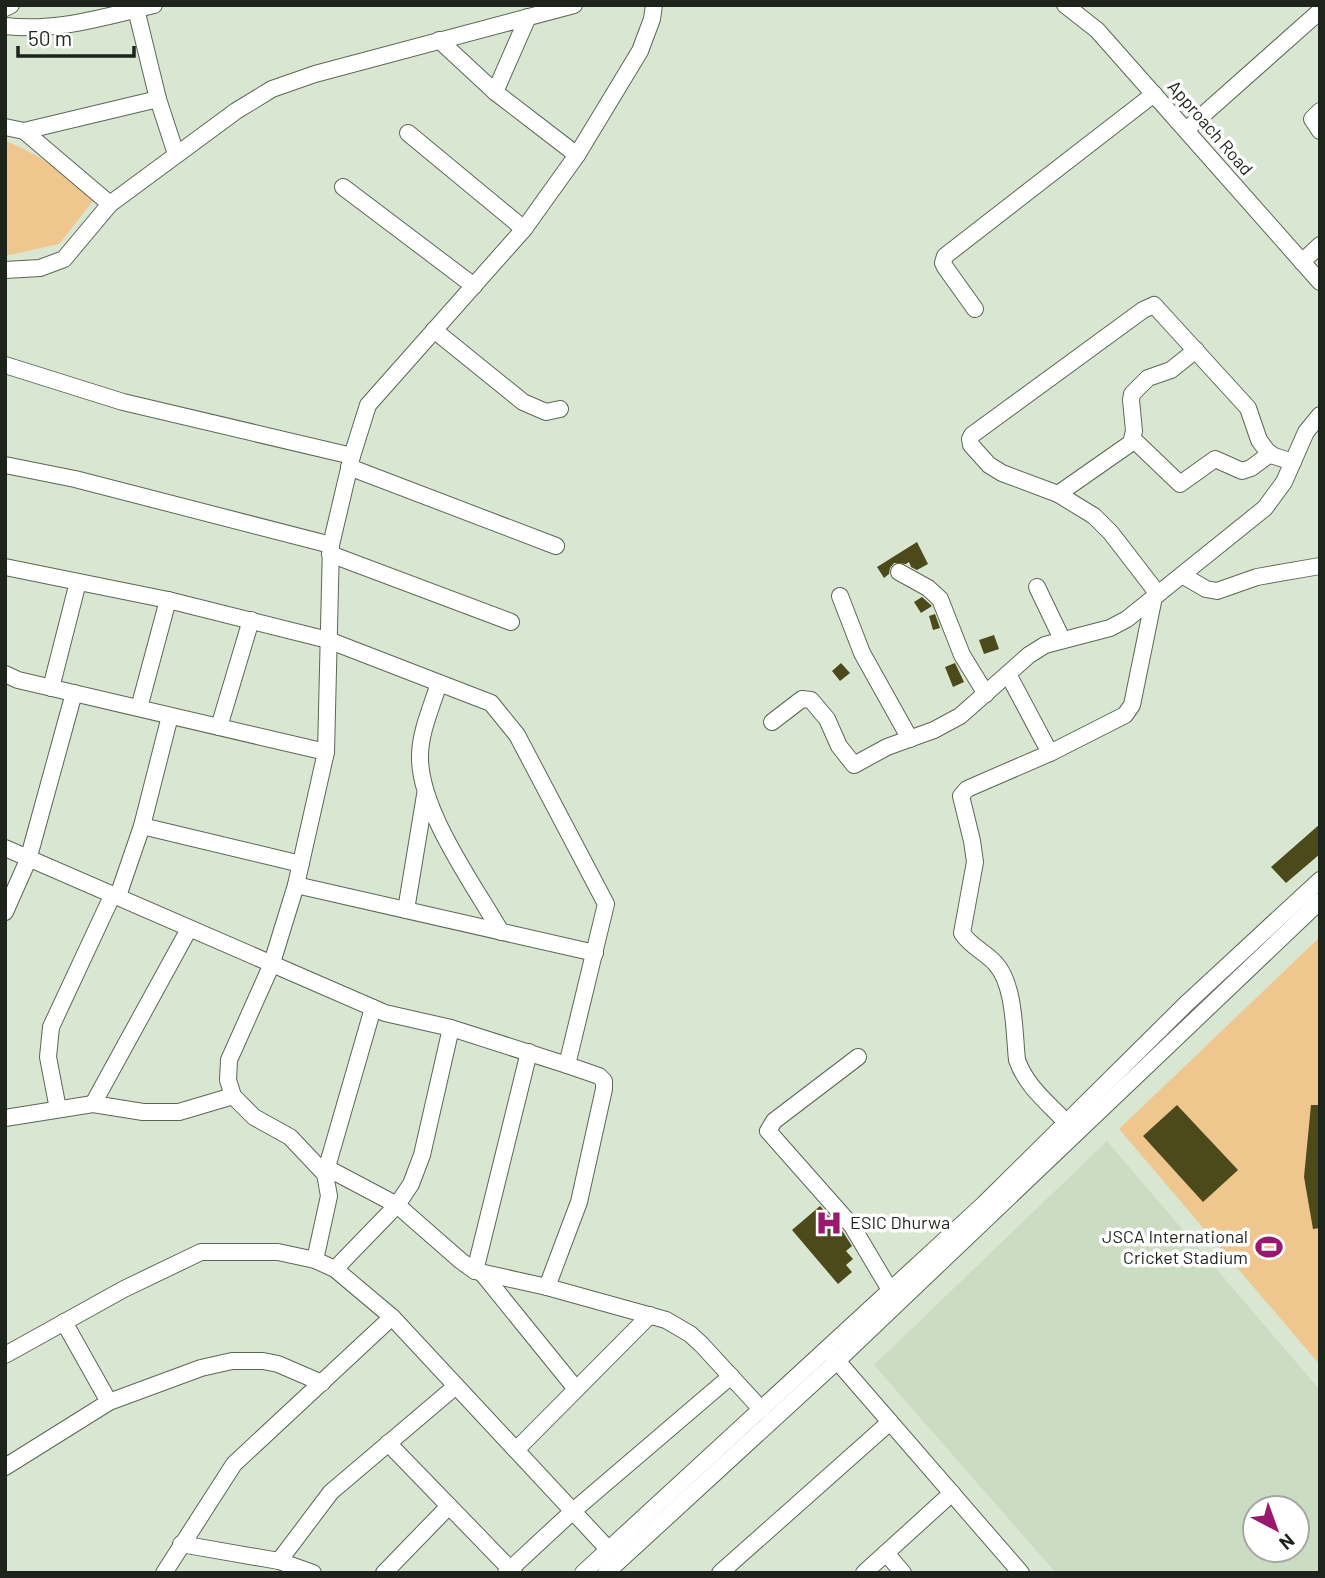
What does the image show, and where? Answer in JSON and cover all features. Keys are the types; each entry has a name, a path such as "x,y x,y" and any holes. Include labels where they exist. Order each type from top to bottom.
{"street":[{"path":"5,8 11,5"},
{"path":"5,26 25,29 92,22 136,7 154,5"},
{"path":"5,270 40,268 64,259 110,204 236,111 272,89 315,74 574,5"},
{"path":"576,1389 479,1272 461,1261 397,1205 326,1171 290,1137 254,1117 233,1096 228,1080 229,1060 271,966 296,885 326,752 330,550 351,461 368,405 524,229 577,155 640,51 652,19 654,5"},
{"name":"Approach Road","path":"1065,5 1097,30 1320,282"},
{"path":"136,7 158,99 176,154"},
{"path":"495,92 528,17"},
{"path":"1186,130 1317,18"},
{"path":"439,40 495,92 577,155"},
{"path":"975,309 945,267 943,263 946,256 1154,94"},
{"path":"5,127 24,131 158,99"},
{"path":"1320,111 1312,119 1320,131"},
{"path":"24,131 110,204"},
{"path":"408,133 524,229"},
{"path":"343,187 474,286"},
{"path":"1302,262 1320,245"},
{"path":"1066,1122 1032,1087 1021,1071 1003,973 997,964 962,933 975,862 961,800 962,793 1050,753 1121,718 1129,711 1156,596 1103,524 1082,507 1058,494 995,469 971,445 971,436 1148,306 1157,307 1250,411 1259,440 1270,454 1293,461"},
{"path":"434,330 523,402 546,412 560,409"},
{"path":"1058,494 1127,446 1133,439 1132,394 1151,376 1171,370 1196,349"},
{"path":"5,365 123,402 351,461 556,546"},
{"path":"772,722 802,699 811,700 827,719 839,746 854,765 887,747 948,723 1038,649 1062,639 1118,625 1265,508 1276,496 1306,432 1320,415"},
{"path":"1133,439 1180,484 1215,459 1242,471 1251,468 1270,454"},
{"path":"5,465 75,479 330,550 511,622"},
{"path":"1182,575 1206,589 1217,591 1256,577 1320,566"},
{"path":"5,567 168,600 328,640 491,703 517,736 606,904 567,1065"},
{"path":"899,572 929,589 940,599 962,655 986,694"},
{"path":"51,688 78,582"},
{"path":"1037,587 1062,639"},
{"path":"840,596 862,653 911,739"},
{"path":"139,708 168,600"},
{"path":"219,727 251,620"},
{"path":"5,674 18,680 326,752"},
{"path":"1009,674 1050,753"},
{"path":"439,683 422,737 420,773 433,815 501,932"},
{"path":"5,912 28,860 74,693"},
{"path":"58,1110 48,1057 51,1027 115,895 142,826 170,716"},
{"path":"406,910 425,792"},
{"path":"142,826 301,864"},
{"path":"5,848 271,966 385,1013 452,1028 599,1076 604,1081 604,1089 579,1202 547,1287"},
{"path":"583,1573 984,1204 1188,1002 1320,880"},
{"path":"296,885 595,953"},
{"path":"606,1573 837,1361 1320,901"},
{"path":"93,1104 189,929"},
{"path":"315,1260 329,1196 326,1171 373,1008"},
{"path":"335,1269 397,1205 411,1184 418,1167 452,1028"},
{"path":"479,1272 529,1052"},
{"path":"858,1057 774,1121 768,1128 768,1133 847,1219 864,1242 890,1290"},
{"path":"5,1118 93,1104 143,1112 171,1112 196,1109 233,1096"},
{"path":"5,1355 124,1289 201,1252 278,1252 315,1260 335,1269 392,1317 609,1550"},
{"path":"479,1272 547,1287 666,1320 690,1334 761,1409"},
{"path":"516,1450 650,1315"},
{"path":"164,1573 234,1464 392,1317"},
{"path":"64,1322 109,1402"},
{"path":"826,1349 1021,1573"},
{"path":"5,1467 109,1402 201,1368 248,1359 278,1364 322,1383"},
{"path":"388,1443 510,1571 573,1511 731,1376"},
{"path":"279,1561 331,1492 456,1386"},
{"path":"720,1573 890,1422"},
{"path":"864,1573 952,1493"},
{"path":"384,1573 449,1506"},
{"path":"181,1544 279,1561 313,1573"},
{"path":"886,1553 903,1573"}],"shaded area":[{"path":"5,141 52,166 94,200 59,244 5,256"},
{"name":"JSCA International Cricket Stadium","path":"1320,937 1320,1365 1119,1129"},
{"path":"1107,1141 1320,1390 1320,1573 1056,1573 874,1365"}],"building":[{"path":"917,542 928,564 917,570 911,567 909,562 894,563 884,578 877,567"},
{"path":"922,597 932,606 921,613 914,602"},
{"path":"935,614 940,628 933,630 929,616"},
{"path":"994,635 999,649 984,654 979,640"},
{"path":"841,663 850,673 840,681 832,671"},
{"path":"955,663 964,682 953,687 945,667"},
{"path":"1320,824 1320,854 1286,883 1271,867"},
{"path":"1177,1105 1238,1170 1203,1202 1143,1136"},
{"path":"1311,1105 1320,1105 1320,1228 1313,1229 1304,1177"},
{"path":"820,1206 852,1246 846,1251 853,1259 846,1265 852,1272 838,1284 792,1230"}],"place":[{"name":"ESIC Dhurwa","path":"829,1223"},
{"name":"JSCA International Cricket Stadium","path":"1269,1247"}]}
